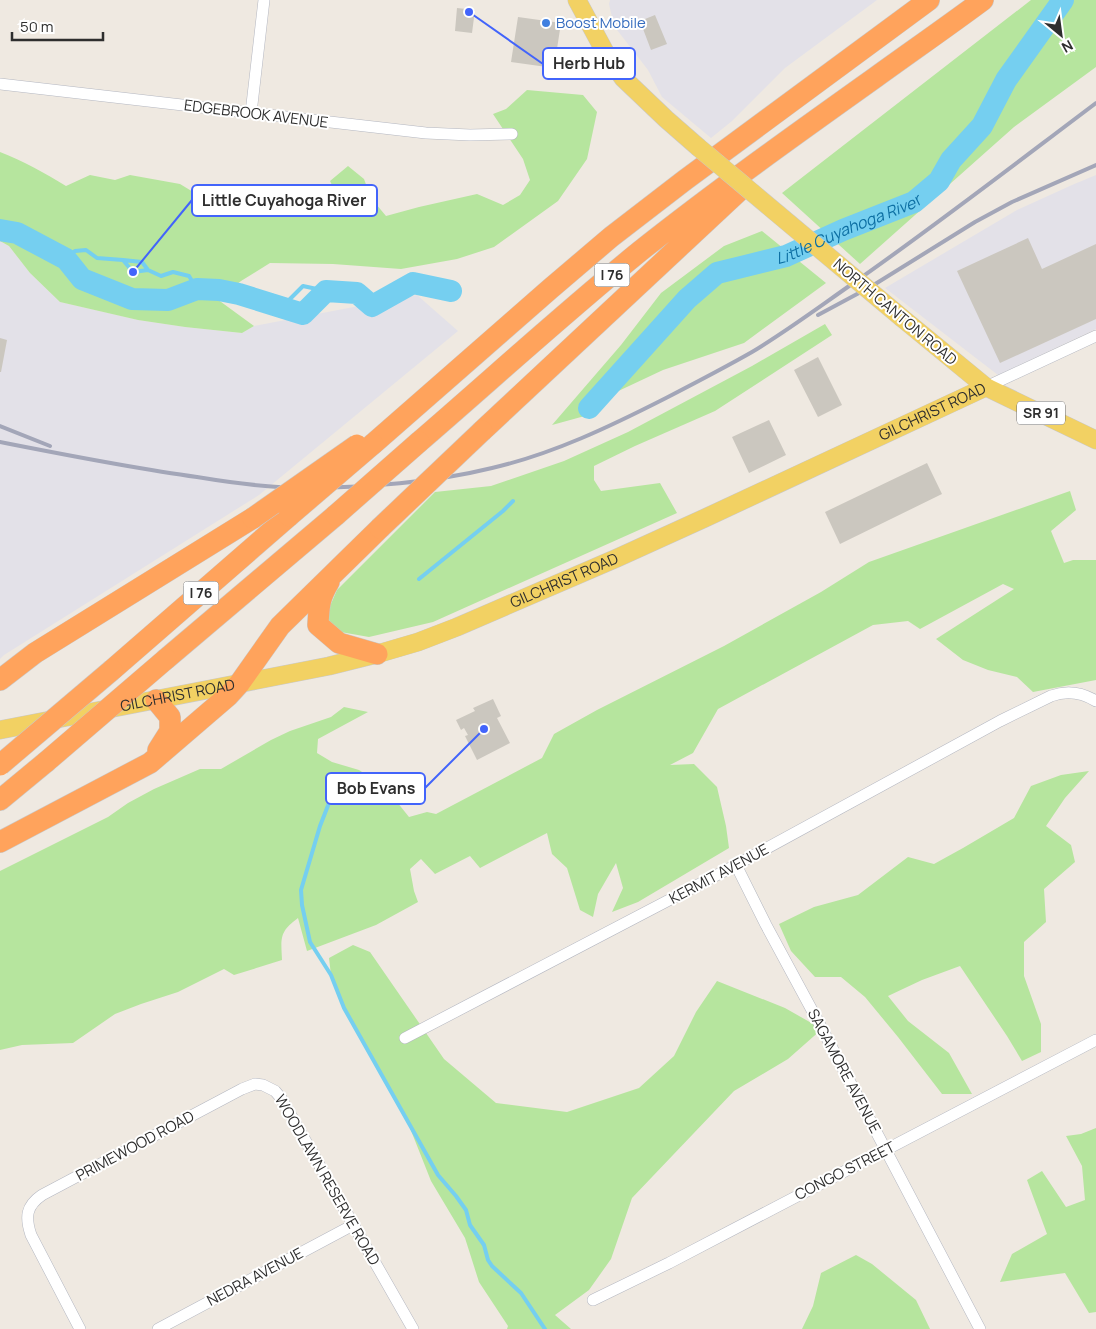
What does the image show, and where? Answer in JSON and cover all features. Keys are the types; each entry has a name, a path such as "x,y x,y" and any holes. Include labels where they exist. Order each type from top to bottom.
{"highway":[{"name":"I 76","path":"0,766 289,516 365,445 422,402 611,238 685,180 929,0"},
{"name":"I 76","path":"0,800 336,515 639,252 694,209 983,0"},
{"path":"0,842 150,764 228,696 239,684 280,626 335,572 482,431 816,120"},
{"path":"0,680 34,653 253,518 365,445"},
{"path":"335,572 321,596 318,625 339,643 377,654"},
{"path":"150,764 170,731 170,716 156,700"}],"main road":[{"name":"NORTH CANTON ROAD","path":"577,0 605,52 623,78 666,119 986,387 1096,440"},
{"name":"GILCHRIST ROAD","path":"0,730 329,666 418,642 617,558 986,387"}],"street":[{"path":"251,112 264,0"},
{"name":"EDGEBROOK AVENUE","path":"0,84 426,134 470,136 512,134"},
{"name":"GILCHRIST ROAD","path":"986,387 1096,336"},
{"name":"KERMIT AVENUE","path":"405,1038 736,865 1000,721 1060,693 1070,692 1096,700"},
{"name":"SAGAMORE AVENUE","path":"736,865 980,1329"},
{"name":"CONGO STREET","path":"593,1300 669,1263 1096,1040"},
{"name":"WOODLAWN RESERVE ROAD","path":"213,1105 255,1084 263,1085 275,1091 281,1098 413,1329"},
{"name":"PRIMEWOOD ROAD","path":"80,1329 31,1234 28,1226 28,1210 34,1201 58,1186 213,1105"},
{"name":"NEDRA AVENUE","path":"158,1329 353,1225"}],"shaded area":[{"path":"610,0 877,0 785,68 732,121 711,138 662,97 648,70 614,26 609,4"},
{"path":"1096,175 1096,329 998,375 885,288 1017,210"},
{"path":"0,241 9,246 30,273 60,302 138,320 242,333 254,326 417,295 458,331 259,495 0,659"}],"green space":[{"path":"1031,0 1096,0 1096,67 1014,127 860,264 782,193"},
{"path":"527,90 583,95 597,112 587,159 558,201 494,247 457,259 401,269 333,264 270,263 217,299 254,326 242,333 138,320 60,302 30,273 9,246 0,241 0,152 17,159 66,186 90,175 115,180 130,175 180,184 227,215 253,205 251,188 268,195 327,200 342,205 330,181 348,166 364,179 371,198 386,216 477,194 503,205 520,195 530,180 523,159 493,114 506,109"},
{"path":"762,231 826,283 744,343 663,370 612,394 592,414 552,425 621,345 661,293 724,246"},
{"path":"825,324 832,335 715,411 594,466 594,480 601,491 660,483 677,513 433,622 369,637 335,631 326,615 337,590 435,492 491,486 564,461 628,432 752,366"},
{"path":"1070,491 1076,510 1051,531 1064,563 1073,560 1096,560 1096,680 1033,692 1017,677 988,670 963,660 936,639 1014,589 1003,584 920,629 908,621 873,625 718,709 693,753 670,765 694,764 717,787 729,848 638,902 612,912 623,888 616,863 598,894 593,917 580,910 567,868 552,854 547,833 480,868 470,856 435,874 421,859 410,869 418,902 376,925 307,951 298,918 287,927 282,936 282,960 234,975 224,969 178,992 115,1014 73,1043 22,1045 0,1050 0,871 108,817 128,803 154,789 200,769 221,769 271,740 290,731 331,717 344,707 368,712 318,739 317,753 332,762 359,770 385,787 409,817 427,812 436,814 542,758 554,734 597,710 724,646 821,592 869,562"},
{"path":"1089,771 1065,798 1046,826 1071,845 1075,862 1044,889 1046,922 1024,942 1024,976 1041,1024 1041,1052 1022,1061 960,966 922,980 888,996 908,1021 949,1053 972,1094 942,1094 865,997 841,977 815,977 791,951 779,924 814,907 858,895 908,857 934,864 1014,818 1031,786 1061,775"},
{"path":"353,945 370,952 444,1059 496,1103 567,1112 639,1088 674,1056 696,1012 717,981 785,1008 822,1029 788,1059 734,1091 632,1198 611,1259 589,1290 555,1315 571,1329 507,1329 508,1326 479,1282 465,1238 431,1181 408,1123 344,1008 331,975 329,958"},
{"path":"1096,1128 1096,1312 1089,1313 1065,1273 1000,1282 1012,1254 1047,1234 1027,1180 1042,1171 1066,1207 1085,1200 1082,1166 1066,1136 1081,1134"},
{"path":"856,1255 872,1264 916,1300 930,1329 802,1329 813,1306 821,1273"}],"building":[{"path":"457,8 475,10 472,33 455,31"},
{"path":"655,15 667,44 651,50 640,21"},
{"path":"518,17 561,23 554,68 511,62"},
{"path":"1028,238 1042,269 1096,244 1096,319 1000,363 957,271"},
{"path":"0,338 7,340 1,372 0,372"},
{"path":"818,357 842,405 818,417 794,370"},
{"path":"769,420 786,455 749,473 732,437"},
{"path":"927,463 942,494 840,544 825,512"},
{"path":"493,699 501,716 497,718 510,743 477,760 465,736 468,735 464,728 461,730 456,720 475,711 473,708"}],"waterway":[{"name":"Little Cuyahoga River","path":"589,408 687,299 717,273 786,256 843,230 914,202 939,181 951,160 982,126 1006,80 1063,0"},
{"name":"Little Cuyahoga River","path":"0,230 17,233 66,259 82,279 132,299 168,300 197,289 219,290 239,294 303,314 326,291 357,293 372,306 413,283 451,291"},
{"name":"Little Cuyahoga River","path":"66,259 75,251 86,250 97,258 123,260 133,272 148,270 161,276 173,272 189,276 197,289"},
{"name":"Little Cuyahoga River","path":"123,260 142,262 148,270"},
{"name":"Little Cuyahoga River","path":"282,307 303,286 326,291"},
{"name":"Little Cuyahoga River","path":"419,579 513,501"},
{"path":"337,789 320,826 301,890 302,905 310,942 331,975 344,1008 438,1175 466,1210 470,1225 484,1245 488,1260 521,1293 545,1329"}],"railway":[{"path":"0,442 172,473 251,485 292,488 353,487 423,481 515,462 559,447 624,419 765,344 914,240 1096,103"},
{"path":"818,315 872,286 975,222 1012,202 1096,165"},
{"path":"0,426 50,446"}],"place":[{"name":"Herb Hub","path":"469,12"},
{"name":"Boost Mobile","path":"546,23"},
{"name":"Little Cuyahoga River","path":"133,272"},
{"name":"Bob Evans","path":"484,729"}]}
